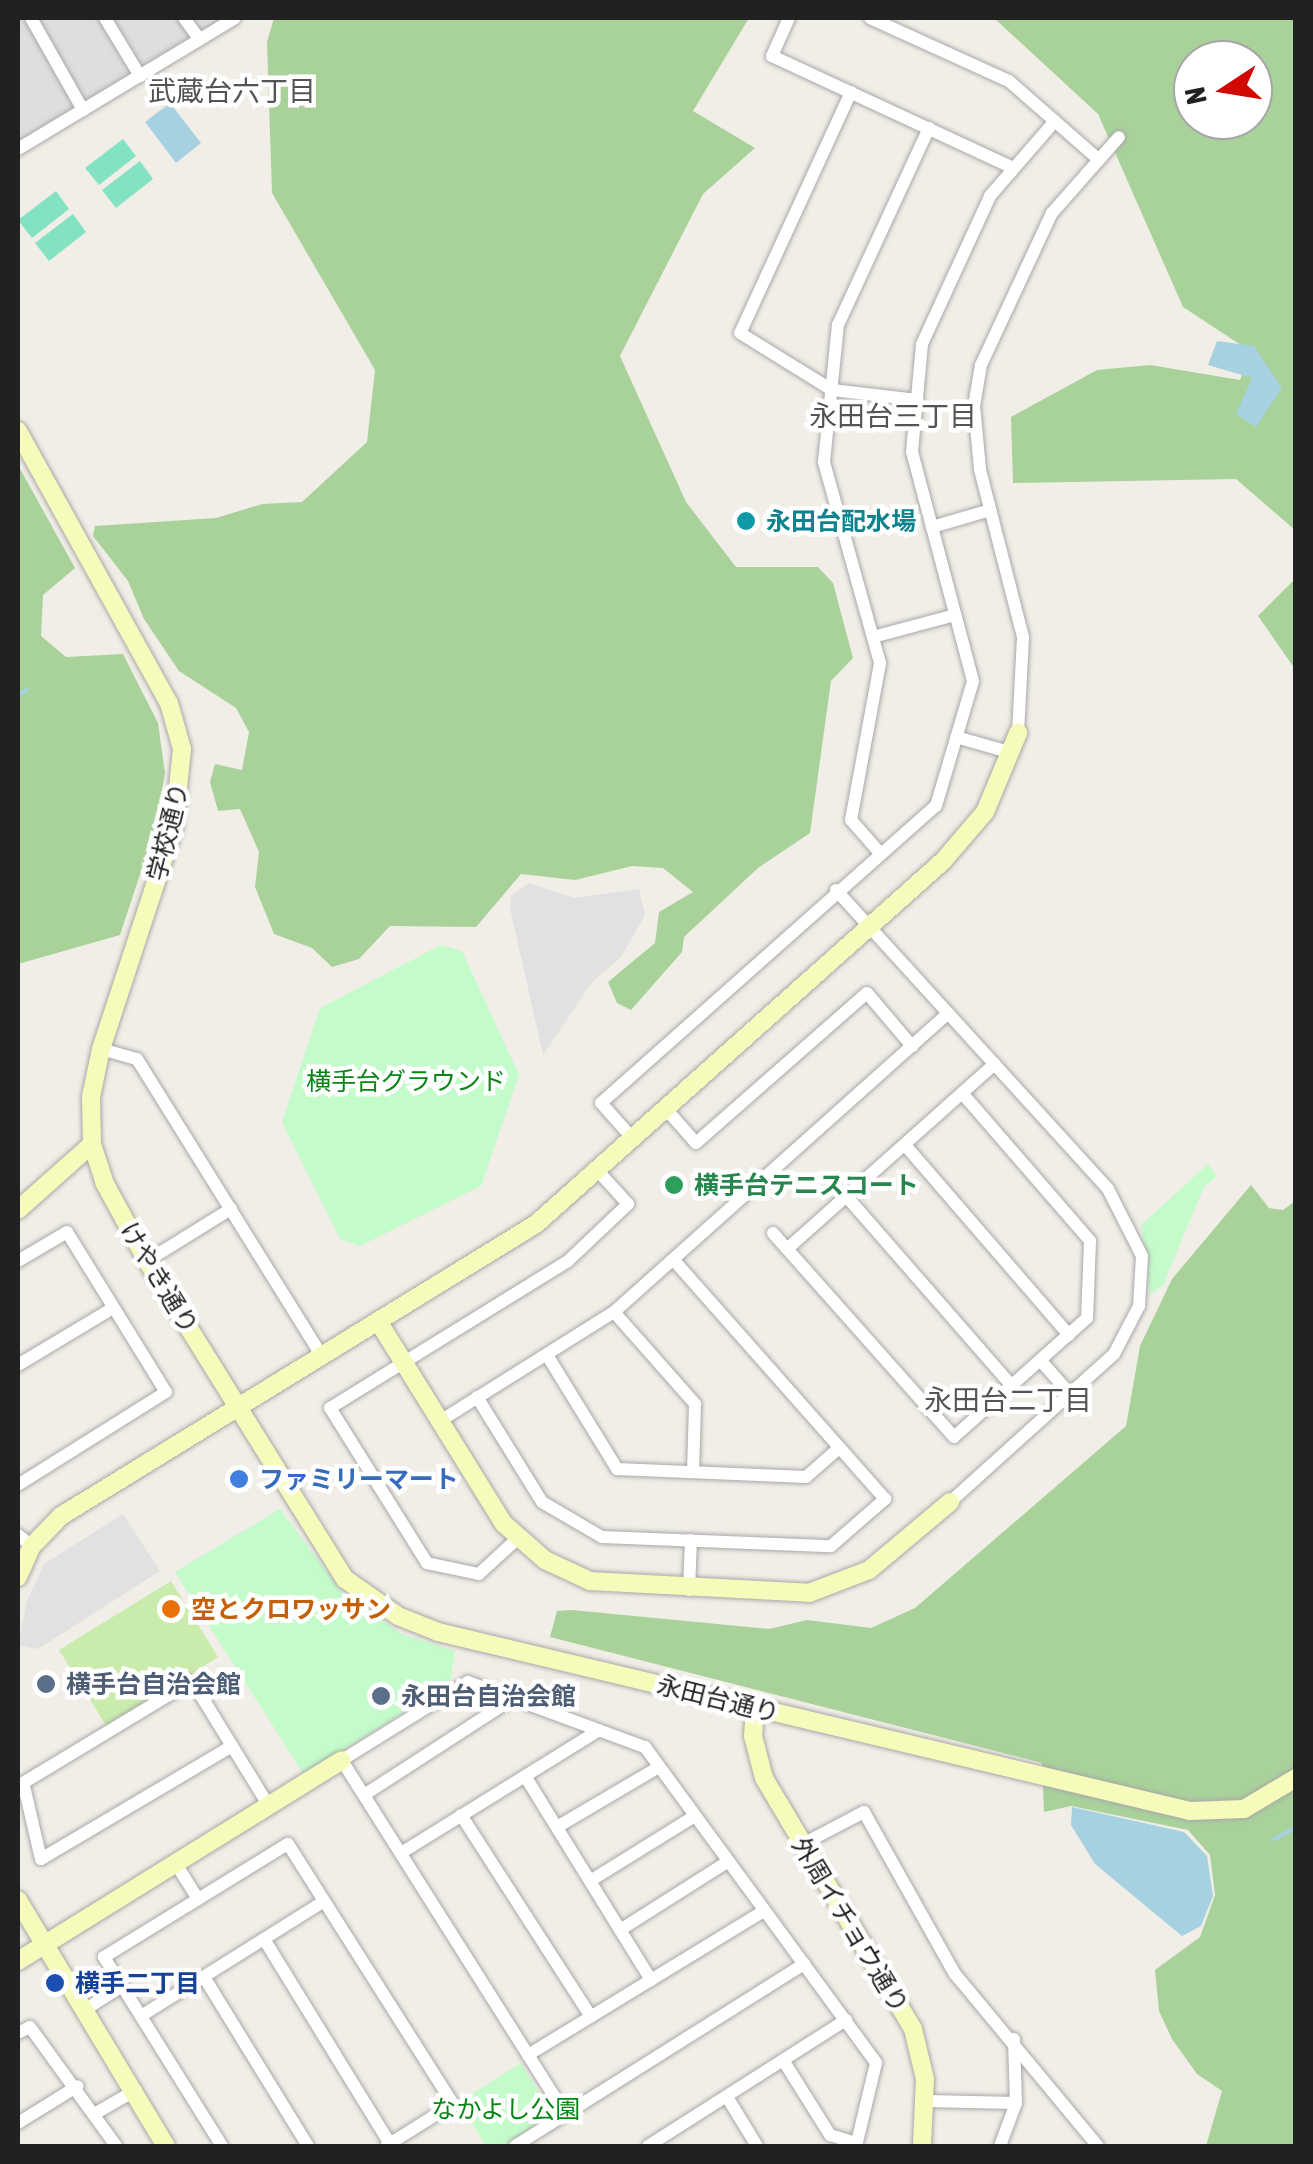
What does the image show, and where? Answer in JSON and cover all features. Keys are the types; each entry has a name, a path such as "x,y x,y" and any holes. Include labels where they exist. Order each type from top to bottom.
{"street":[{"path":"31,18 83,110"},
{"path":"106,18 140,76"},
{"path":"184,18 198,39"},
{"path":"19,144 235,18"},
{"path":"789,18 772,56 1014,168"},
{"path":"870,18 1010,81 1098,159"},
{"path":"851,92 740,333 832,390 917,400"},
{"path":"633,1139 600,1103 836,890 936,806 973,680 912,452 922,344 990,196 1055,122"},
{"path":"880,853 852,820 876,703 880,663 824,462 838,325 929,128"},
{"path":"18,1577 25,1540 60,1516 499,1250 598,1171 964,840 1012,753 1018,733 1022,637 975,438 981,364 1026,258 1098,159 1119,137"},
{"name":"学校通り","path":"18,432 169,704 182,748 174,827 101,1049 92,1096 92,1144"},
{"path":"932,526 990,510"},
{"path":"873,637 955,615"},
{"path":"956,737 1012,753"},
{"path":"378,1322 517,1540 590,1580 689,1590 831,1588 869,1570 1070,1394 1130,1329 1139,1306 1142,1256 1108,1189 836,890"},
{"path":"666,1109 696,1144 867,994 912,1046"},
{"path":"440,1421 614,1312 948,1013"},
{"path":"101,1049 136,1059 322,1356"},
{"path":"787,1249 995,1064"},
{"path":"773,1233 954,1437 1087,1318 1090,1241 962,1093"},
{"path":"18,1210 92,1144"},
{"name":"けやき通り","path":"92,1144 104,1182 147,1261 238,1407"},
{"path":"905,1145 1069,1335"},
{"path":"517,1540 480,1574 427,1563 330,1408 568,1261 628,1204 598,1171"},
{"path":"847,1197 1012,1386"},
{"path":"147,1261 230,1209"},
{"path":"18,1261 67,1232 166,1392 18,1484"},
{"path":"478,1398 542,1502 602,1537 832,1546 885,1500 673,1259"},
{"path":"18,1365 113,1308"},
{"path":"614,1312 695,1404 694,1472"},
{"path":"546,1355 617,1469 806,1477 840,1448"},
{"path":"1041,1361 1070,1394"},
{"name":"永田台通り","path":"238,1407 346,1579 398,1616 755,1708 1190,1811 1244,1809 1296,1778"},
{"path":"689,1590 691,1540"},
{"path":"232,1746 42,1859 21,1786 192,1681 269,1806"},
{"path":"18,1961 468,1682 644,1746 876,2063 857,2145 830,2135 783,2060"},
{"path":"364,1795 514,1698"},
{"name":"外周イチョウ通り","path":"755,1708 753,1736 764,1778 913,2029 926,2101 922,2146"},
{"path":"401,1853 599,1730"},
{"path":"342,1760 566,2115"},
{"path":"557,1827 659,1767"},
{"path":"525,1776 651,1980"},
{"path":"802,1844 864,1812 954,1974 1014,2040 1098,2146"},
{"path":"462,1816 590,2017"},
{"path":"590,1881 694,1816"},
{"path":"222,2146 104,1957 288,1844 453,2104 388,2145 264,1939"},
{"path":"620,1930 728,1862"},
{"path":"176,1864 198,1899"},
{"path":"18,1900 136,2090 166,2146"},
{"path":"141,2016 324,1901"},
{"path":"528,2055 764,1911"},
{"path":"516,2146 804,1964"},
{"path":"204,1977 308,2146"},
{"path":"86,2010 122,1986"},
{"path":"658,2144 846,2020"},
{"path":"18,2033 30,2027 78,2086 116,2146"},
{"path":"1000,2146 1016,2104 1014,2040"},
{"path":"18,2123 78,2086"},
{"path":"96,2113 136,2090"},
{"path":"727,2097 756,2146"},
{"path":"926,2101 1016,2104"}],"shaded area":[{"path":"18,18 235,18 18,149"},
{"path":"529,883 574,898 639,889 645,915 621,957 592,982 543,1055 510,908 511,896"},
{"path":"123,1514 160,1571 38,1649 18,1645 27,1601 44,1564"}],"green space":[{"path":"274,18 749,18 693,111 755,148 703,194 620,356 686,502 736,567 818,567 833,583 853,658 831,681 810,833 758,868 684,937 682,952 631,1010 617,1003 608,982 655,943 659,912 693,892 663,868 632,866 575,880 521,874 476,927 390,926 359,959 332,967 312,948 274,934 255,887 259,852 240,809 218,811 210,782 215,764 242,770 249,732 236,708 179,671 144,619 128,581 93,536 95,526 216,518 262,504 302,502 367,442 375,370 272,193 267,42"},
{"path":"994,18 1295,18 1295,530 1236,479 1013,483 1011,417 1097,370 1150,365 1240,380 1250,351 1183,307 1098,114"},
{"path":"123,139 136,156 99,185 85,168"},
{"path":"140,161 153,179 116,208 102,190"},
{"path":"56,191 69,209 32,238 18,220"},
{"path":"73,214 86,232 49,261 35,243"},
{"path":"18,465 75,568 43,595 41,636 66,657 123,654 158,723 165,773 155,829 120,935 18,964"},
{"path":"1295,579 1295,669 1258,616"},
{"name":"横手台グラウンド","path":"441,945 462,951 519,1075 481,1186 360,1246 340,1239 282,1122 320,1008"},
{"path":"1208,1164 1217,1176 1204,1187 1163,1285 1150,1295 1141,1225"},
{"path":"1251,1185 1269,1208 1283,1210 1295,1201 1295,2146 1206,2146 1222,2091 1197,2074 1172,2039 1159,2011 1155,1970 1200,1937 1215,1895 1210,1855 1188,1830 1071,1806 1044,1812 1042,1763 550,1637 557,1611 769,1629 807,1620 871,1628 915,1608 1126,1426 1140,1346 1172,1279"},
{"path":"280,1509 344,1595 402,1634 455,1651 450,1683 304,1775 175,1572"},
{"path":"171,1581 218,1657 107,1727 59,1650"},
{"name":"なかよし公園","path":"521,2063 553,2115 502,2146 486,2146 459,2102"}],"water":[{"path":"170,103 201,143 176,163 145,122"},
{"path":"1217,341 1254,346 1282,388 1256,427 1236,414 1252,378 1208,365"},
{"path":"1072,1807 1184,1832 1207,1856 1213,1896 1201,1926 1182,1936 1095,1864 1071,1825"}],"waterway":[{"path":"18,695 27,690"},
{"path":"1274,1839 1296,1828"}],"place":[{"name":"永田台配水場","path":"746,521"},
{"name":"横手台テニスコート","path":"674,1185"},
{"name":"ファミリーマート","path":"239,1479"},
{"name":"空とクロワッサン","path":"171,1609"},
{"name":"横手台自治会館","path":"46,1684"},
{"name":"永田台自治会館","path":"381,1696"},
{"name":"横手二丁目","path":"55,1983"}],"district":[{"name":"武蔵台六丁目","path":"232,91"},
{"name":"永田台三丁目","path":"893,416"},
{"name":"永田台二丁目","path":"1008,1400"}]}
